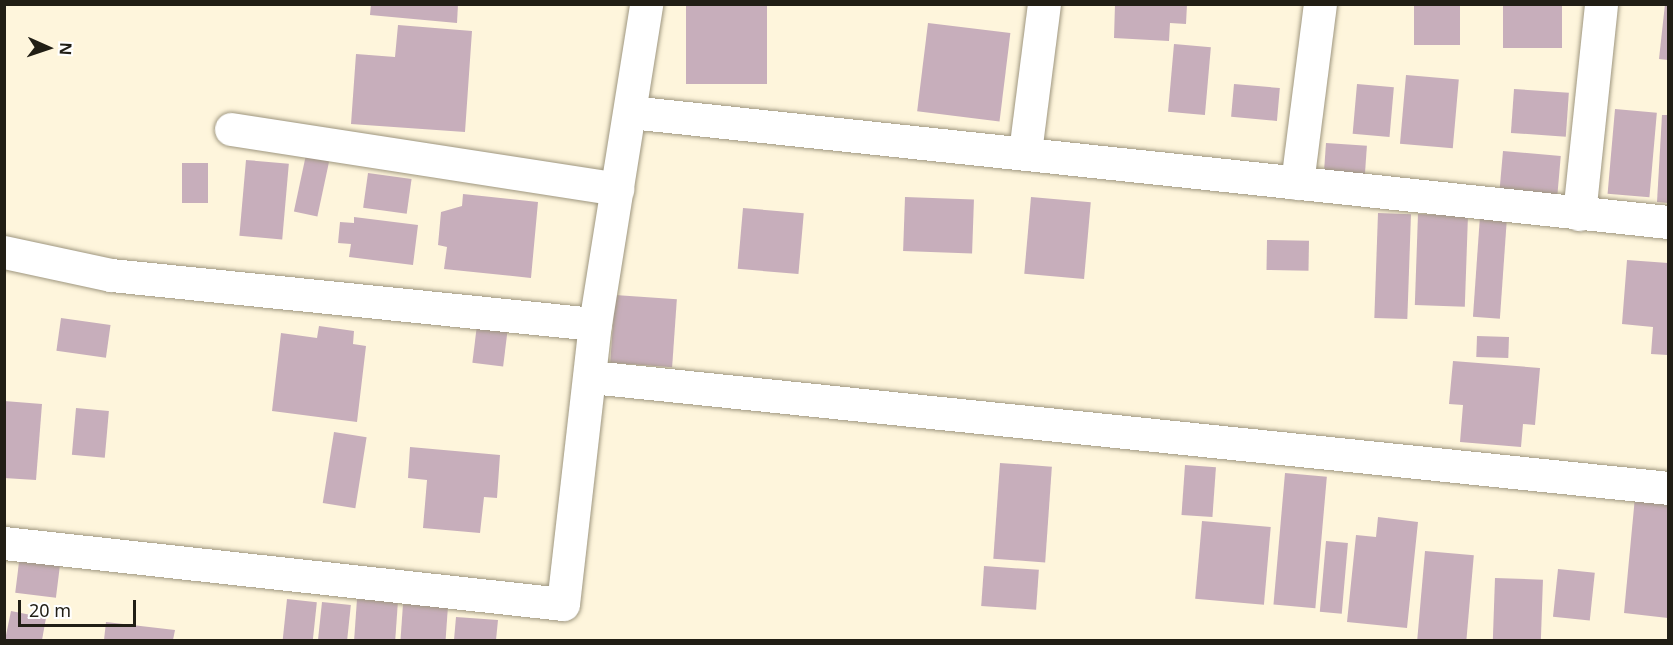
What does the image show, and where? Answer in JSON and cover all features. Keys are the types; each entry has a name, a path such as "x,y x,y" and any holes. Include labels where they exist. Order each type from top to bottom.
{"street":[{"path":"4,543 563,604 596,324 646,4"},
{"path":"1025,153 1044,4"},
{"path":"1297,183 1320,4"},
{"path":"1579,214 1601,4"},
{"path":"630,112 1668,222"},
{"path":"231,129 617,189"},
{"path":"4,252 111,275 596,324"},
{"path":"591,377 1668,488"}],"building":[{"path":"371,4 458,4 457,23 370,15"},
{"path":"686,4 767,4 767,84 686,84"},
{"path":"1115,4 1187,4 1186,24 1170,23 1169,41 1114,38"},
{"path":"1414,4 1460,4 1460,45 1414,45"},
{"path":"1503,4 1562,4 1562,48 1503,48"},
{"path":"1665,4 1668,4 1668,60 1659,59"},
{"path":"928,23 1010,33 1000,121 917,111"},
{"path":"398,25 472,31 465,132 351,124 356,54 395,57"},
{"path":"1174,44 1211,47 1205,115 1168,112"},
{"path":"1406,75 1459,80 1453,148 1400,144"},
{"path":"1234,84 1280,88 1277,121 1231,117"},
{"path":"1357,84 1394,87 1390,137 1353,134"},
{"path":"1514,89 1569,93 1566,137 1511,133"},
{"path":"1615,109 1657,113 1649,197 1608,194"},
{"path":"1662,115 1668,115 1668,203 1657,202"},
{"path":"1326,143 1367,146 1364,182 1323,179"},
{"path":"307,150 330,155 317,217 294,212"},
{"path":"1503,151 1561,156 1557,197 1499,192"},
{"path":"246,160 289,164 282,239 239,236"},
{"path":"182,163 208,163 208,203 182,203"},
{"path":"368,173 412,179 407,214 363,208"},
{"path":"463,194 538,202 531,278 444,269 447,247 438,245 441,212 462,206"},
{"path":"905,197 974,199 972,253 903,251"},
{"path":"1031,197 1091,202 1084,279 1024,274"},
{"path":"743,208 804,213 798,274 738,269"},
{"path":"1378,213 1411,214 1407,319 1374,318"},
{"path":"1418,214 1468,216 1465,307 1415,305"},
{"path":"1480,216 1507,218 1500,319 1473,317"},
{"path":"354,217 418,225 413,265 349,257 351,244 338,243 340,222 354,223"},
{"path":"1267,240 1309,241 1308,271 1266,270"},
{"path":"1627,260 1668,263 1668,355 1651,354 1653,327 1622,324"},
{"path":"615,295 677,299 672,367 610,363"},
{"path":"61,318 111,325 106,358 56,351"},
{"path":"477,325 508,329 503,366 472,363"},
{"path":"319,326 354,331 353,344 366,346 357,422 272,411 281,333 317,338"},
{"path":"1477,336 1509,337 1508,358 1476,357"},
{"path":"1453,361 1540,368 1535,425 1523,424 1521,447 1460,442 1463,405 1449,404"},
{"path":"4,401 42,404 36,480 4,478"},
{"path":"76,408 109,411 105,458 72,455"},
{"path":"334,432 367,437 355,508 323,503"},
{"path":"410,447 500,455 497,498 484,497 480,533 423,528 427,480 408,478"},
{"path":"1000,463 1052,467 1045,562 993,559"},
{"path":"1185,465 1216,467 1212,517 1182,515"},
{"path":"1285,473 1327,477 1315,608 1273,604"},
{"path":"1635,497 1668,500 1668,618 1624,613"},
{"path":"1378,517 1418,522 1407,628 1347,622 1356,535 1376,537"},
{"path":"1202,521 1271,527 1264,605 1195,599"},
{"path":"1326,541 1348,543 1342,614 1320,612"},
{"path":"1425,551 1474,555 1466,640 1417,640"},
{"path":"20,554 61,559 56,598 15,593"},
{"path":"984,566 1039,570 1036,610 981,606"},
{"path":"1558,569 1595,573 1590,621 1553,617"},
{"path":"1495,578 1543,580 1541,640 1493,640"},
{"path":"287,599 317,602 313,640 283,640"},
{"path":"357,599 398,602 395,640 354,640"},
{"path":"322,602 351,605 347,640 318,640"},
{"path":"403,604 448,607 446,640 400,640"},
{"path":"11,611 46,618 42,640 5,640"},
{"path":"456,617 498,620 496,640 454,640"},
{"path":"106,622 175,630 173,640 104,640"}]}
